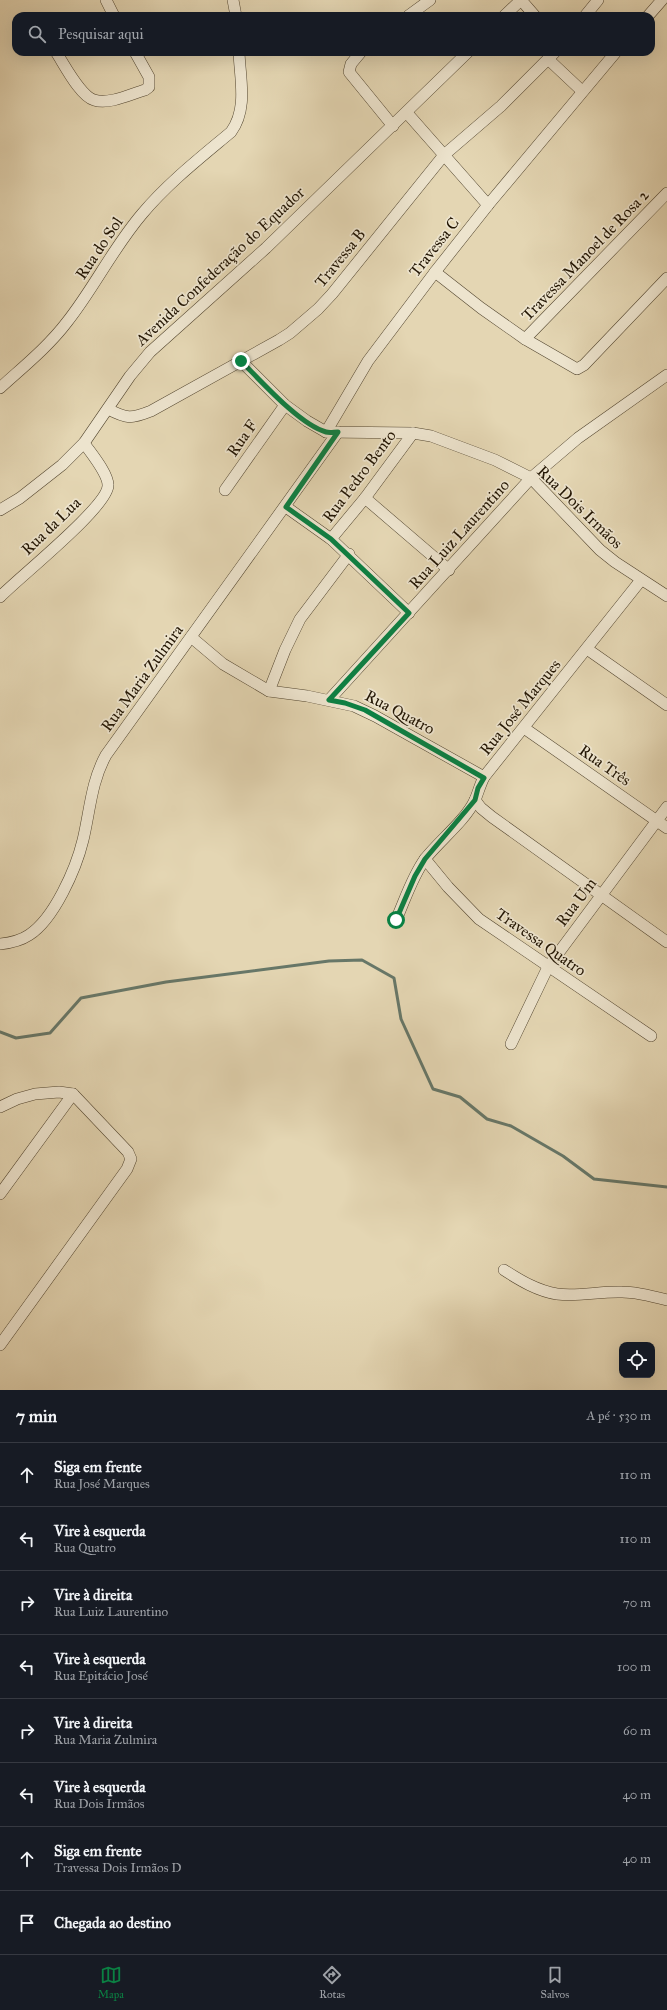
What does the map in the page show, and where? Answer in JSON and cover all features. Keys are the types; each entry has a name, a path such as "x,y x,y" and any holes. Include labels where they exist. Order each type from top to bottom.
{"street":[{"path":"106,0 112,12"},
{"path":"233,0 235,12"},
{"path":"414,12 430,0"},
{"path":"508,12 521,0 532,12"},
{"path":"588,12 598,0"},
{"path":"652,12 662,0"},
{"path":"59,56 82,92 92,100 112,99 145,90 149,87 150,77 137,56"},
{"name":"Rua do Sol","path":"0,388 36,356 68,322 116,249 142,213 177,177 231,132 238,120 242,107 238,56"},
{"path":"358,56 349,68 351,76 393,126"},
{"name":"Avenida Confederação do Equador","path":"0,510 20,498 62,465 84,443 130,376 150,352 266,248 407,113 464,56"},
{"path":"552,56 582,91"},
{"name":"Travessa B","path":"108,409 127,418 142,414 290,333 318,309 332,294 444,155 501,106 552,56"},
{"name":"Travessa C","path":"326,432 368,360 435,272 488,205 613,56"},
{"path":"407,113 488,205"},
{"name":"Travessa Manoel de Rosa 2","path":"526,340 667,193"},
{"path":"435,272 481,308 526,340 576,369 588,361 667,278"},
{"path":"241,361 285,405 307,421 326,432"},
{"name":"Rua Luiz Laurentino","path":"329,700 449,570 531,478 578,438 667,375"},
{"name":"Rua F","path":"225,490 285,405"},
{"name":"Rua Dois Irmãos","path":"326,432 413,433 463,448 531,478 600,550 641,580 667,596"},
{"name":"Rua Maria Zulmira","path":"0,944 15,942 29,935 48,916 64,890 78,856 83,842 93,786 98,770 106,755 255,547 286,507 338,432"},
{"name":"Rua Pedro Bento","path":"331,539 365,498 413,433"},
{"name":"Rua da Lua","path":"0,597 24,573 55,549 106,493 108,486 107,479 84,443"},
{"path":"365,498 449,570"},
{"path":"286,507 331,539 349,554 409,613"},
{"path":"270,691 285,650 300,619 349,554"},
{"name":"Rua José Marques","path":"396,920 415,876 425,859 475,800 478,788 484,778 641,580"},
{"name":"Rua Quatro","path":"191,637 223,664 270,691 345,703 365,710 484,778"},
{"path":"586,649 667,705"},
{"name":"Rua Três","path":"524,728 667,828"},
{"path":"475,800 481,808 492,817 667,942"},
{"name":"Rua Um","path":"511,1044 548,967 667,807"},
{"name":"Travessa Quatro","path":"425,859 448,887 475,915 548,967 651,1036"},
{"path":"0,1108 17,1099 35,1094 59,1092 73,1094 128,1152 131,1162 0,1345"},
{"path":"0,1194 73,1094"},
{"path":"504,1270 532,1286 556,1294 572,1295 622,1292 648,1295 667,1300"}],"waterway":[{"path":"0,1032 16,1038 50,1033 81,998 166,982 329,961 362,960 394,978 401,1019 433,1089 460,1097 487,1119 511,1126 563,1156 594,1179 667,1187"}],"route":[{"path":"241,361 285,405 320,429 326,432 338,432 286,507 331,539 349,554 409,613 329,700 345,703 365,710 484,778 479,785 475,800 425,859 415,876 396,920"}]}
